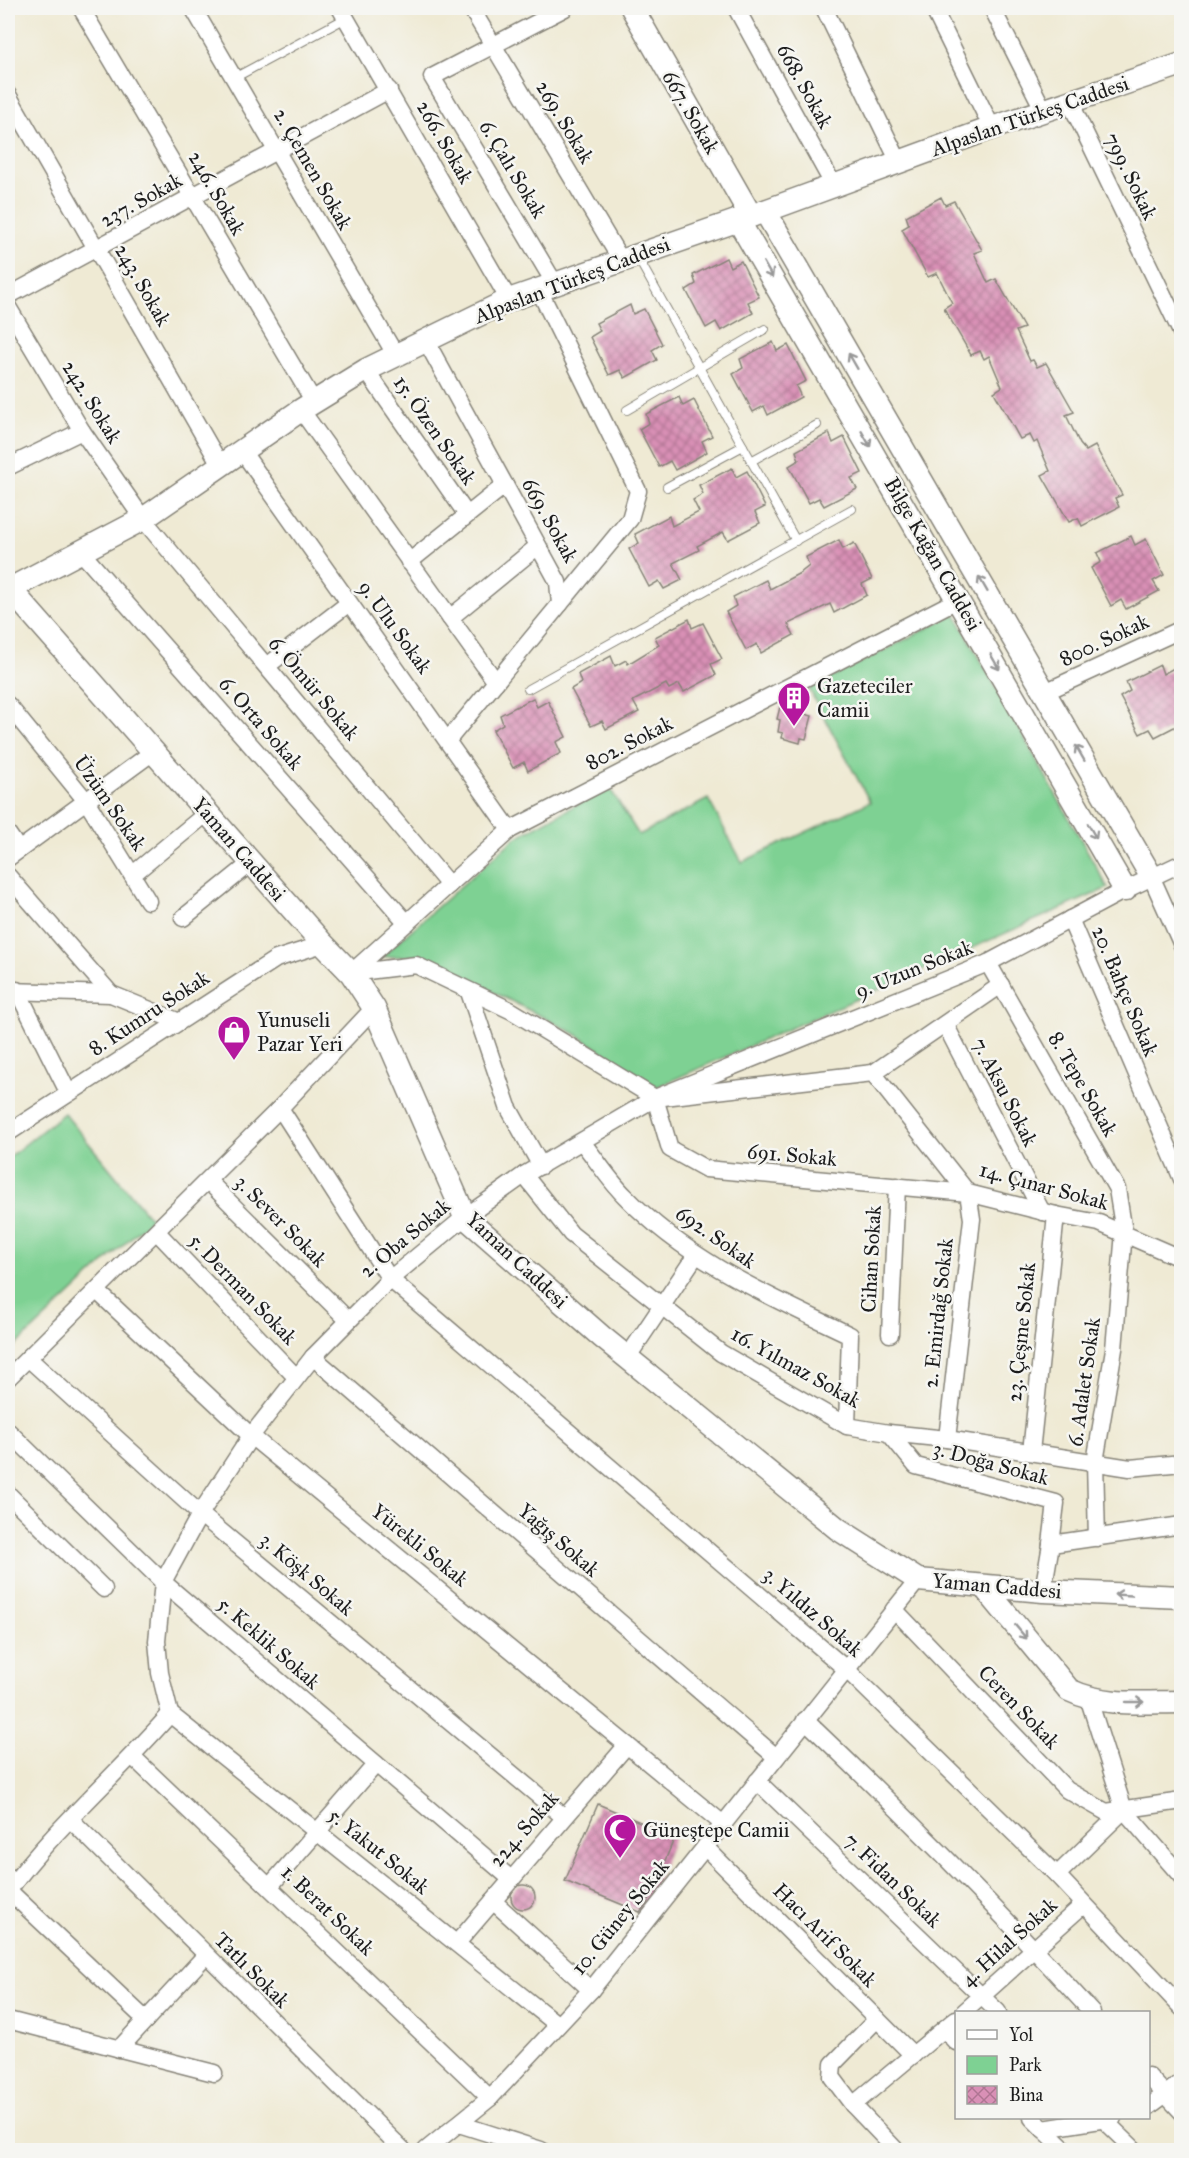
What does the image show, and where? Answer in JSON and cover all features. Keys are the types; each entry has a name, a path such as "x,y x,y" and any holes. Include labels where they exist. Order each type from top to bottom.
{"main road":[{"name":"667. Sokak","path":"632,8 751,215"},
{"name":"Alpaslan Türkeş Caddesi","path":"9,589 143,519 308,406 366,370 425,339 509,300 992,128 1182,64"},
{"name":"Bilge Kağan Caddesi","path":"751,215 959,599 1125,890"},
{"name":"Bilge Kağan Caddesi","path":"751,215 1046,692 1151,876"},
{"name":"Yaman Caddesi","path":"9,589 323,945 351,973 374,1008 465,1217 627,1358 838,1529 918,1580 984,1587 1182,1598"},
{"path":"984,1587 1069,1690 1089,1700 1182,1702"}],"street":[{"name":"246. Sokak","path":"81,8 193,197 308,406 409,562 496,682"},
{"name":"2. Çemen Sokak","path":"193,8 395,354"},
{"name":"269. Sokak","path":"471,8 628,258"},
{"path":"493,45 565,8"},
{"name":"668. Sokak","path":"736,8 834,186"},
{"path":"824,8 899,162"},
{"path":"933,8 992,128"},
{"path":"992,8 1044,111"},
{"name":"266. Sokak","path":"344,13 509,300"},
{"name":"6. Çalı Sokak","path":"493,45 432,77 547,287 638,491 638,499 630,519 560,604"},
{"name":"237. Sokak","path":"8,296 97,250 389,90"},
{"name":"243. Sokak","path":"8,95 221,466"},
{"name":"799. Sokak","path":"1070,102 1182,334"},
{"name":"242. Sokak","path":"8,307 82,431 143,519"},
{"name":"669. Sokak","path":"425,339 558,582 560,604"},
{"name":"15. Özen Sokak","path":"366,370 467,515"},
{"path":"8,467 82,431"},
{"name":"9. Ulu Sokak","path":"242,451 510,830"},
{"name":"15. Özen Sokak","path":"409,562 505,485"},
{"name":"6. Ömür Sokak","path":"143,519 449,885"},
{"path":"450,618 538,546"},
{"name":"6. Orta Sokak","path":"81,552 407,923"},
{"name":"802. Sokak","path":"351,973 510,830 959,599"},
{"path":"267,666 349,603"},
{"path":"448,740 560,604"},
{"name":"800. Sokak","path":"1046,692 1182,629"},
{"name":"Üzüm Sokak","path":"8,705 87,802 147,901"},
{"path":"8,834 13,854 153,752"},
{"path":"132,875 207,813"},
{"path":"183,918 251,863"},
{"name":"9. Uzun Sokak","path":"655,1098 988,963 1151,876 1182,863"},
{"path":"8,876 111,994"},
{"path":"1151,876 1182,945"},
{"name":"20. Bahçe Sokak","path":"1070,919 1182,1179"},
{"name":"8. Kumru Sokak","path":"8,1133 177,1021 276,959 323,945"},
{"name":"8. Tepe Sokak","path":"988,963 1117,1189 1124,1232"},
{"path":"351,973 416,965 512,1011 655,1098 873,1073 1001,986"},
{"path":"12,990 111,994 177,1021"},
{"path":"12,990 68,1092"},
{"path":"469,992 508,1107 541,1166"},
{"path":"8,1378 208,1181 374,1008"},
{"name":"7. Aksu Sokak","path":"945,1024 1049,1214"},
{"name":"14. Çınar Sokak","path":"873,1073 968,1193 1049,1214 1099,1222 1182,1259"},
{"name":"2. Oba Sokak","path":"163,1582 200,1514 251,1436 296,1377 347,1319 390,1278 465,1217 524,1175 655,1098"},
{"name":"691. Sokak","path":"655,1098 670,1149 706,1169 968,1193"},
{"name":"3. Yıldız Sokak","path":"280,1108 390,1278 846,1670 1057,1875 1182,2008"},
{"name":"692. Sokak","path":"582,1142 625,1196 696,1256 748,1288 850,1335 847,1426"},
{"name":"16. Yılmaz Sokak","path":"524,1175 571,1234 721,1353 847,1426 947,1439 1130,1468 1182,1463"},
{"name":"3. Sever Sokak","path":"208,1181 347,1319"},
{"name":"Cihan Sokak","path":"890,1334 897,1186"},
{"name":"2. Emirdağ Sokak","path":"947,1439 972,1219 968,1193"},
{"name":"23. Çeşme Sokak","path":"1031,1452 1049,1214"},
{"name":"5. Derman Sokak","path":"157,1232 296,1377"},
{"name":"6. Adalet Sokak","path":"1097,1538 1095,1462 1114,1349 1124,1232"},
{"path":"627,1358 696,1256"},
{"name":"Yürekli Sokak","path":"97,1291 251,1436 723,1824"},
{"name":"Yağış Sokak","path":"313,1357 776,1757"},
{"name":"3. Köşk Sokak","path":"28,1358 200,1514 564,1817"},
{"name":"5. Keklik Sokak","path":"8,1431 163,1582 511,1879"},
{"name":"3. Doğa Sokak","path":"889,1433 916,1466 1056,1503 1051,1544"},
{"path":"8,1494 104,1589"},
{"path":"1043,1591 1051,1544 1097,1538 1121,1532 1182,1526"},
{"name":"10. Güney Sokak","path":"426,2151 490,2098 591,1990 918,1580"},
{"path":"146,2020 8,1891 170,1714 160,1673 157,1641 163,1582"},
{"name":"Ceren Sokak","path":"894,1609 1067,1790 1106,1812 1182,1801"},
{"path":"1089,1700 1124,1810 1182,1877"},
{"name":"5. Yakut Sokak","path":"170,1714 558,2025"},
{"path":"806,1720 900,1811 1035,1949 1090,2011"},
{"name":"224. Sokak","path":"457,1943 627,1746"},
{"name":"1. Berat Sokak","path":"133,1757 490,2098"},
{"path":"270,1886 376,1764"},
{"name":"7. Fidan Sokak","path":"757,1781 996,2011"},
{"path":"1057,1875 1124,1810"},
{"name":"Tatlı Sokak","path":"71,1820 403,2151"},
{"name":"Hacı Arif Sokak","path":"705,1847 913,2055"},
{"path":"493,1901 591,1990"},
{"name":"4. Hilal Sokak","path":"966,2011 1083,1905"},
{"path":"119,2049 205,1956"},
{"path":"877,2019 833,2064 832,2077 853,2105 896,2151"},
{"path":"8,2020 214,2073"},
{"path":"853,2105 950,2024"},
{"path":"1150,2077 1182,2112"},
{"path":"1150,2105 1182,2082"},
{"path":"1038,2123 1093,2119"},
{"path":"1108,2119 1135,2151"},
{"path":"1038,2123 1065,2151"},
{"path":"459,2124 541,2151"}],"lane":[{"path":"234,78 344,13"},
{"path":"628,258 699,368 796,541"},
{"path":"627,410 765,329"},
{"path":"751,461 817,425"},
{"path":"667,487 743,446"},
{"path":"528,689 852,509"}],"green space":[{"path":"955,614 1108,888 657,1087 574,1033 422,956 381,957 515,838 609,787 639,835 708,799 742,862 870,802 809,689"},
{"path":"64,1113 151,1219 8,1353 8,1158"}],"building":[{"path":"941,197 945,205 954,201 982,250 974,253 988,283 996,279 1024,328 1016,331 1030,361 1033,360 1037,367 1046,363 1074,412 1066,415 1080,444 1086,451 1095,446 1122,495 1115,498 1119,507 1082,526 1078,518 1069,522 1042,475 1050,471 1037,441 1034,443 1030,435 1020,439 994,392 1002,387 989,356 984,359 980,351 971,355 944,308 952,303 937,273 928,277 902,229 909,225 906,216"},
{"path":"726,258 730,267 741,261 759,297 748,302 753,313 721,331 716,322 706,328 686,290 696,284 693,275"},
{"path":"630,305 633,314 644,309 662,344 652,350 657,360 625,378 620,370 609,375 590,337 600,331 596,323"},
{"path":"773,342 777,351 788,345 806,381 796,386 801,397 768,415 764,406 753,412 733,374 743,368 740,359"},
{"path":"679,397 683,406 694,400 712,436 702,441 707,452 675,470 670,461 659,467 639,429 649,423 646,414"},
{"path":"829,433 833,443 844,437 862,473 851,478 857,489 824,506 819,498 809,503 789,466 799,460 796,451"},
{"path":"732,468 736,477 747,471 765,507 755,512 760,523 728,540 723,532 697,546 699,550 673,563 682,580 664,589 659,581 649,587 629,549 639,543 635,534 669,516 672,526 699,512 693,500 703,494 699,485"},
{"path":"1131,536 1135,545 1146,539 1164,575 1153,581 1159,591 1126,609 1121,600 1111,606 1091,568 1101,562 1097,553"},
{"path":"839,540 843,549 854,543 872,579 862,584 867,595 834,613 830,604 788,624 794,635 761,653 757,644 746,650 726,612 736,606 733,597 766,580 770,589 800,573 809,566 806,557"},
{"path":"689,619 692,628 703,623 722,659 711,664 716,675 684,692 679,684 669,689 666,684 633,701 639,712 606,729 602,721 591,726 571,689 581,683 578,674 611,656 615,666 626,660 628,664 659,645 655,637"},
{"path":"1160,665 1163,674 1174,668 1182,682 1182,723 1155,737 1150,729 1140,734 1120,697 1130,691 1126,682"},
{"path":"533,698 537,707 548,701 566,737 556,742 561,753 528,771 524,762 513,768 493,730 503,724 500,715"},
{"name":"Gazeteciler Camii","path":"780,707 812,716 806,739 801,738 800,743 782,738 783,733 778,732 780,720 777,719"},
{"name":"Güneştepe Camii","path":"598,1804 675,1837 647,1903 640,1912 565,1881"},
{"path":"523,1885 528,1886 534,1892 534,1902 528,1908 523,1909 518,1908 512,1902 511,1897 512,1892 518,1886"}],"place":[{"name":"Gazeteciler Camii","path":"794,727"},
{"name":"Yunuseli Pazar Yeri","path":"234,1061"},
{"name":"Güneştepe Camii","path":"620,1859"}]}
